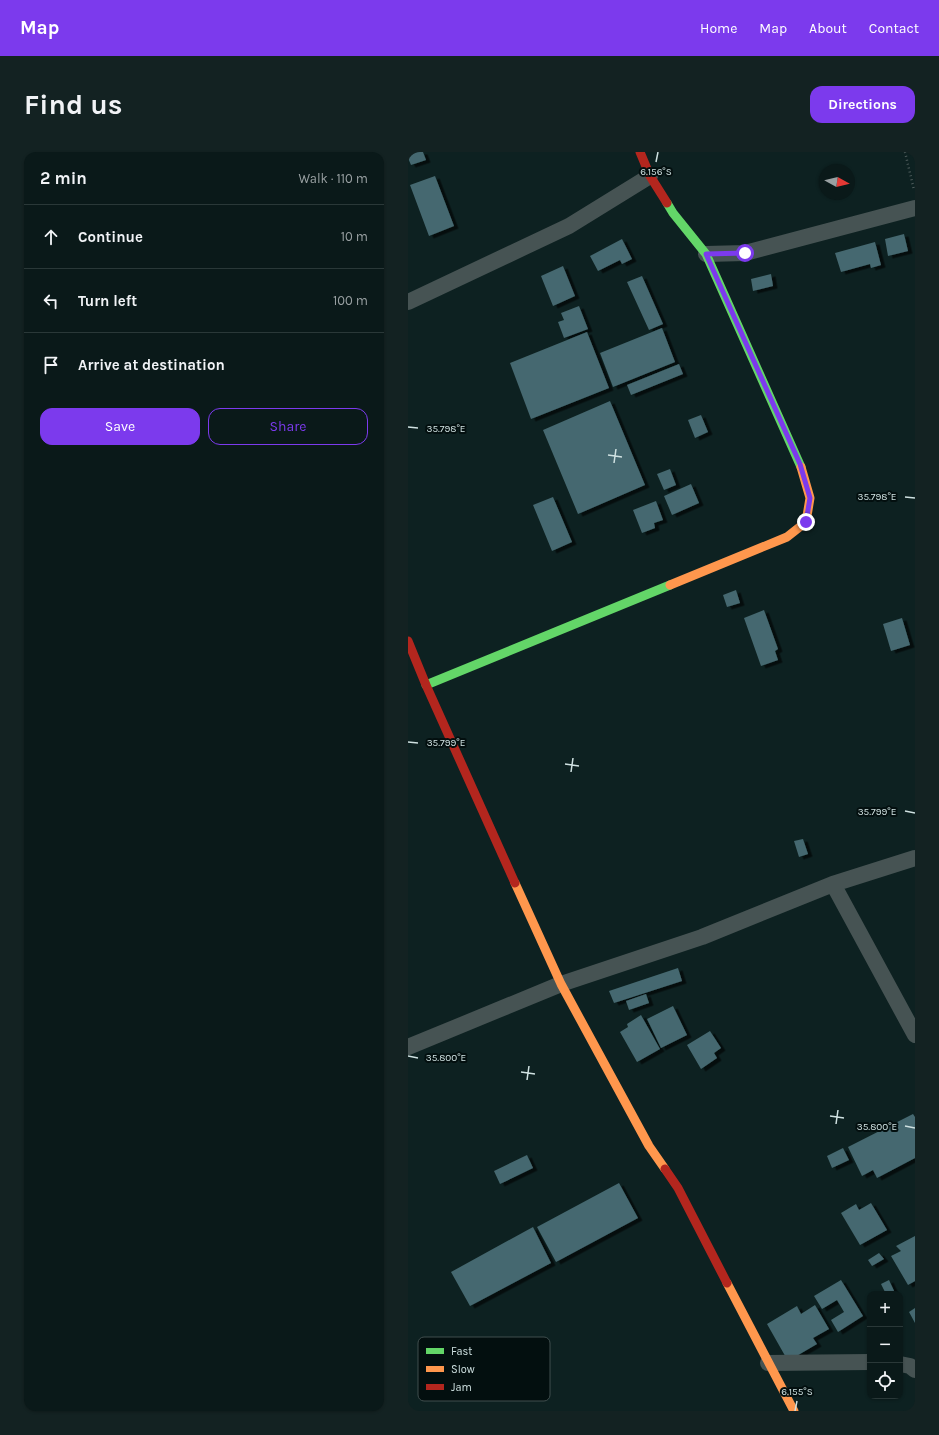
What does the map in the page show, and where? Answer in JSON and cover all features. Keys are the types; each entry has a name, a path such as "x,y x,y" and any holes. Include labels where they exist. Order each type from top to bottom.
{"street":[{"path":"426,685 787,537 806,522 810,498 800,464 706,254 673,213 650,176 640,152"},
{"path":"408,302 569,226 650,176"},
{"path":"706,254 745,253 915,208"},
{"path":"408,641 426,685 561,984 649,1146 678,1188 794,1411"},
{"path":"408,1047 561,984 702,938 833,884 915,858"},
{"path":"833,884 915,1035"},
{"path":"768,1363 867,1362"},
{"path":"903,1365 910,1366 915,1370"}],"path":[{"path":"905,152 915,197"}],"building":[{"path":"408,152 423,152 426,160 411,165 408,158"},
{"path":"435,176 454,226 429,236 410,185"},
{"path":"904,234 908,251 888,256 885,239"},
{"path":"622,239 632,259 622,264 620,260 598,271 590,256"},
{"path":"875,242 881,265 871,268 870,264 841,272 835,253"},
{"path":"563,266 575,296 553,306 541,276"},
{"path":"771,274 773,286 753,291 751,279"},
{"path":"642,276 663,324 649,330 627,282"},
{"path":"579,306 588,329 564,338 558,322 564,320 561,313"},
{"path":"662,328 675,362 613,387 600,353"},
{"path":"587,332 609,388 531,419 510,363"},
{"path":"679,364 683,374 631,395 627,385"},
{"path":"610,401 645,485 578,514 543,430"},
{"path":"701,415 708,432 695,438 688,420"},
{"path":"670,469 676,485 664,490 657,474"},
{"path":"691,484 699,503 672,515 664,496"},
{"path":"553,497 572,542 552,551 533,505"},
{"path":"656,501 663,520 654,523 655,528 642,533 633,510"},
{"path":"736,590 740,603 727,607 723,595"},
{"path":"764,610 778,649 775,651 778,660 761,666 744,618"},
{"path":"902,618 910,645 891,651 883,624"},
{"path":"803,839 808,854 799,857 794,841"},
{"path":"678,968 682,981 614,1003 609,991"},
{"path":"646,994 649,1003 629,1010 626,1001"},
{"path":"673,1006 687,1035 661,1048 647,1019"},
{"path":"641,1015 660,1049 637,1062 620,1032 628,1027 627,1024"},
{"path":"710,1031 721,1048 714,1053 717,1058 701,1069 687,1045"},
{"path":"913,1114 915,1117 915,1158 877,1178 873,1170 862,1176 848,1147"},
{"path":"843,1148 849,1160 832,1168 827,1156"},
{"path":"527,1155 533,1168 500,1184 494,1171"},
{"path":"619,1183 638,1218 556,1262 537,1227"},
{"path":"871,1203 887,1230 860,1245 841,1213 856,1204 859,1210"},
{"path":"533,1227 551,1263 470,1306 451,1272"},
{"path":"915,1236 915,1281 908,1285 891,1256 901,1251 896,1246"},
{"path":"879,1253 884,1259 872,1266 868,1260"},
{"path":"841,1280 863,1316 838,1332 831,1320 844,1312 837,1300 822,1309 814,1296"},
{"path":"889,1280 894,1291 884,1291 881,1284"},
{"path":"815,1305 829,1329 813,1338 817,1344 788,1361 767,1324 797,1306 801,1314"},
{"path":"915,1308 915,1323 909,1312"}],"traffic: fast":[{"path":"667,203 673,213 706,254 801,467"},
{"path":"426,685 670,585"}],"traffic: slow":[{"path":"670,585 787,537 806,522 810,498 801,467"},
{"path":"515,883 561,984 649,1146 665,1169"},
{"path":"727,1283 794,1411"}],"traffic: jam":[{"path":"640,152 650,176 667,203"},
{"path":"408,641 426,685 515,883"},
{"path":"665,1169 678,1188 727,1283"}],"route":[{"path":"745,253 706,254 800,464 810,498 806,522"}]}
